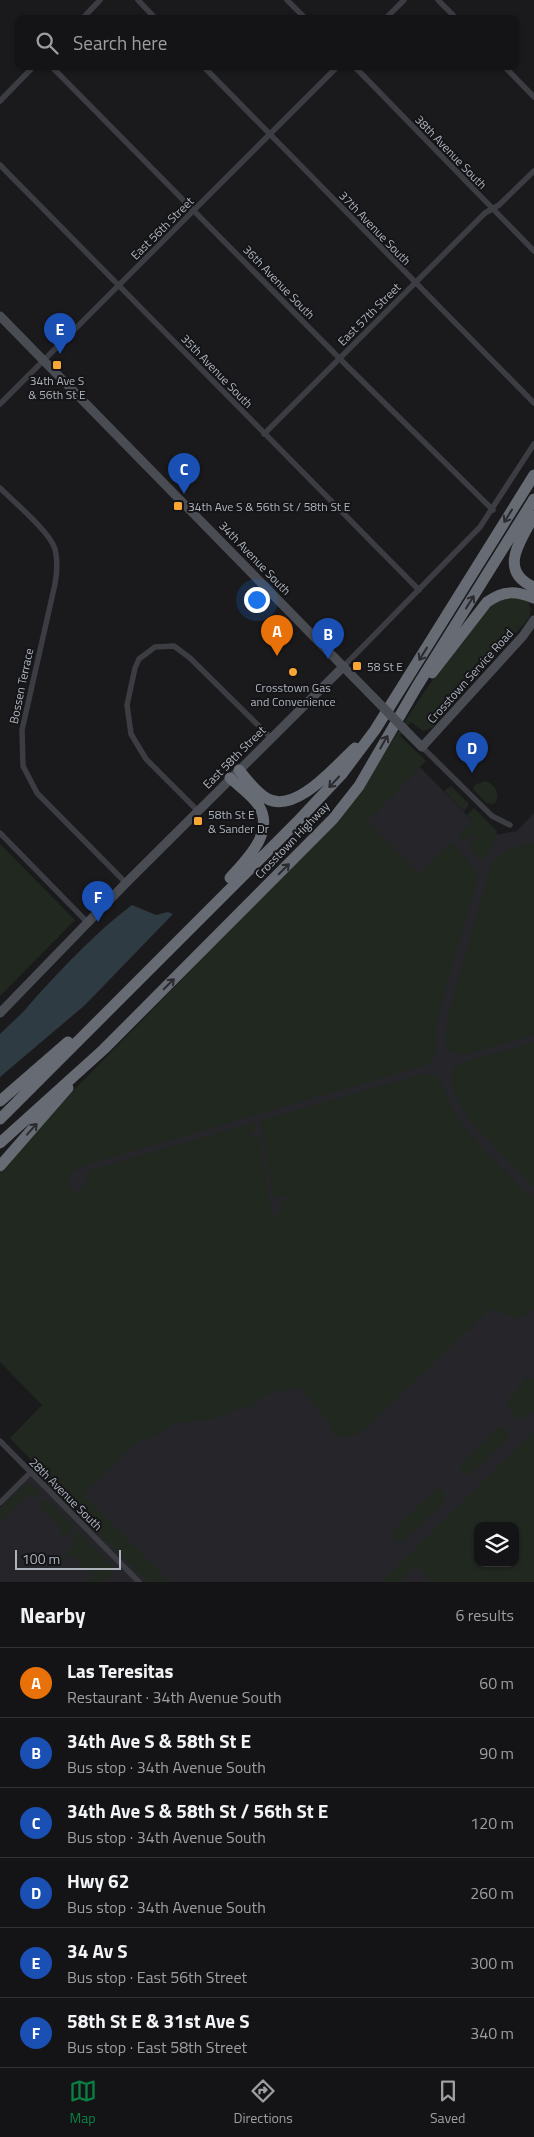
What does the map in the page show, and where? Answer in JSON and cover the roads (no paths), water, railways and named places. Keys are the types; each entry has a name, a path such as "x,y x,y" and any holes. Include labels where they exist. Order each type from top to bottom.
{"highway":[{"name":"Crosstown Highway","path":"0,1120 342,774 375,730 534,475"},
{"name":"Crosstown Highway","path":"0,1143 104,1049 333,818 359,786 416,688 534,499"},
{"path":"534,516 514,553 514,567 520,579 534,587"},
{"path":"416,688 435,670 488,602 495,596 514,591 534,598"},
{"path":"239,770 254,788 268,799 284,801 298,798 312,788 375,730"},
{"path":"176,941 256,849 264,827 260,807 230,778"},
{"path":"0,1102 72,1038 94,1025"},
{"path":"0,1166 104,1049"}],"street":[{"path":"86,15 100,0"},
{"path":"138,0 152,15"},
{"path":"287,0 302,15"},
{"path":"389,15 404,0"},
{"path":"438,0 453,15"},
{"path":"0,101 30,70"},
{"name":"36th Avenue South","path":"55,70 485,505 493,510"},
{"name":"37th Avenue South","path":"207,70 534,403"},
{"name":"East 56th Street","path":"0,404 334,70"},
{"name":"38th Avenue South","path":"358,70 534,251"},
{"path":"508,70 534,97"},
{"name":"35th Avenue South","path":"0,165 419,590"},
{"name":"East 57th Street","path":"264,434 485,213 500,205 534,170"},
{"name":"34th Avenue South","path":"0,316 422,747 492,816 510,825"},
{"name":"East 58th Street","path":"0,1013 230,778 457,553 493,510 534,444"},
{"name":"Bossen Terrace","path":"0,488 48,536 54,546 57,571 22,730 21,757 23,766 37,793 126,883"},
{"name":"Crosstown Service Road","path":"422,747 523,636 534,620"},
{"path":"198,811 146,760 131,734 127,705 135,668 139,659 146,652 155,647 174,646 190,658 271,738"},
{"path":"0,833 88,922"},
{"name":"28th Avenue South","path":"0,1441 139,1582"},
{"path":"0,1503 31,1472"}],"place":[{"name":"34 Av S","path":"60,354"},
{"name":"34th Ave S & 56th St E","path":"57,365"},
{"name":"34th Ave S & 58th St / 56th St E","path":"184,494"},
{"name":"34th Ave S & 56th St / 58th St E","path":"178,506"},
{"name":"Las Teresitas","path":"277,656"},
{"name":"34th Ave S & 58th St E","path":"328,659"},
{"name":"58 St E","path":"357,666"},
{"name":"Crosstown Gas and Convenience","path":"293,672"},
{"name":"Hwy 62","path":"472,773"},
{"name":"58th St E & Sander Dr","path":"198,821"},
{"name":"58th St E & 31st Ave S","path":"98,922"}]}
